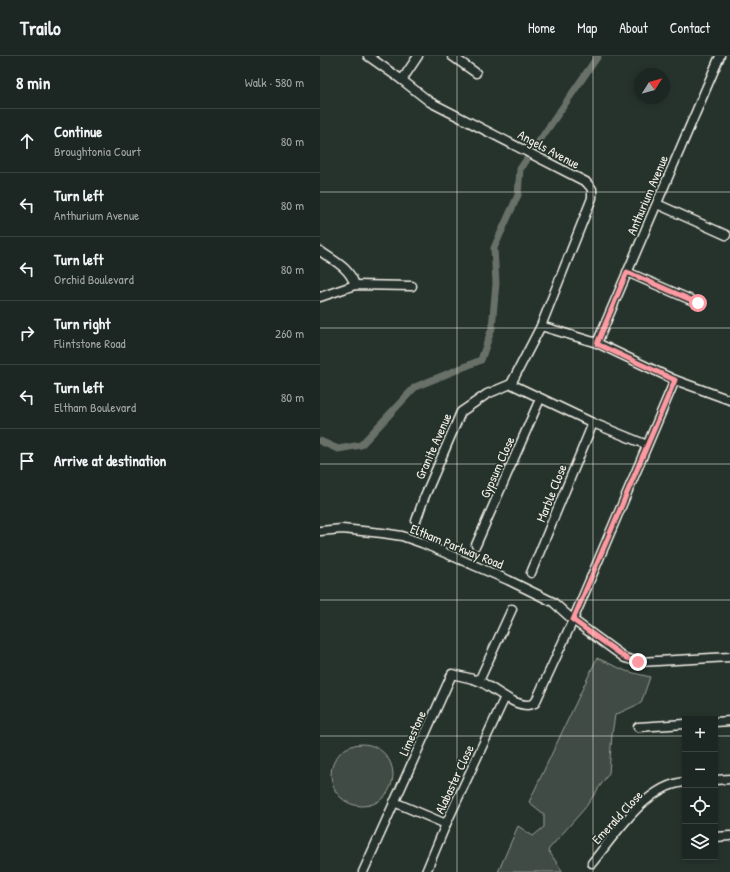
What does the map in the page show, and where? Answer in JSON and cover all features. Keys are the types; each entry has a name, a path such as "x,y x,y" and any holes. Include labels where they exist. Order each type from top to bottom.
{"street":[{"name":"Angels Avenue","path":"368,56 430,102 586,182 592,189 592,198 541,326"},
{"path":"402,80 418,56"},
{"path":"452,56 476,73"},
{"name":"Anthurium Avenue","path":"597,344 720,56"},
{"path":"657,204 726,235"},
{"path":"320,251 346,269 352,276 355,285"},
{"path":"627,272 698,303"},
{"path":"320,297 355,285 412,286"},
{"path":"647,445 593,423 511,384 541,326 597,344 675,380 730,400"},
{"path":"512,609 479,681 505,697 526,706 530,706 535,703 573,620 675,380"},
{"name":"Granite Avenue","path":"416,521 424,498 461,412 487,394 511,384"},
{"name":"Gypsum Close","path":"476,544 540,399"},
{"name":"Marble Close","path":"531,573 593,423"},
{"name":"Eltham Parkway Road","path":"320,531 342,529 382,532 402,536 422,543 508,580 553,602 573,620 626,658 638,662 730,658"},
{"name":"Limestone","path":"363,872 452,674 479,681"},
{"name":"Alabaster Close","path":"426,872 446,824 505,697"},
{"path":"718,722 730,721"},
{"path":"638,726 682,724"},
{"path":"718,780 730,779"},
{"name":"Emerald Close","path":"592,862 626,821 650,797 665,788 682,782"},
{"path":"394,802 446,824"},
{"path":"718,837 730,836"}],"shaded area":[{"path":"597,658 626,671 650,677 641,703 615,715 609,773 585,808 548,850 563,872 498,872 518,826 533,836 544,827 544,814 529,802"},
{"path":"362,744 374,746 384,753 391,763 393,775 391,787 384,797 374,804 362,806 350,804 340,797 333,787 331,775 333,763 340,753 350,746"}],"waterway":[{"path":"320,441 338,449 361,445 415,387 481,360 492,328 496,283 494,248 518,195 520,169 598,56"}],"route":[{"path":"638,662 626,658 573,620 675,380 597,344 627,272 698,303"}]}
